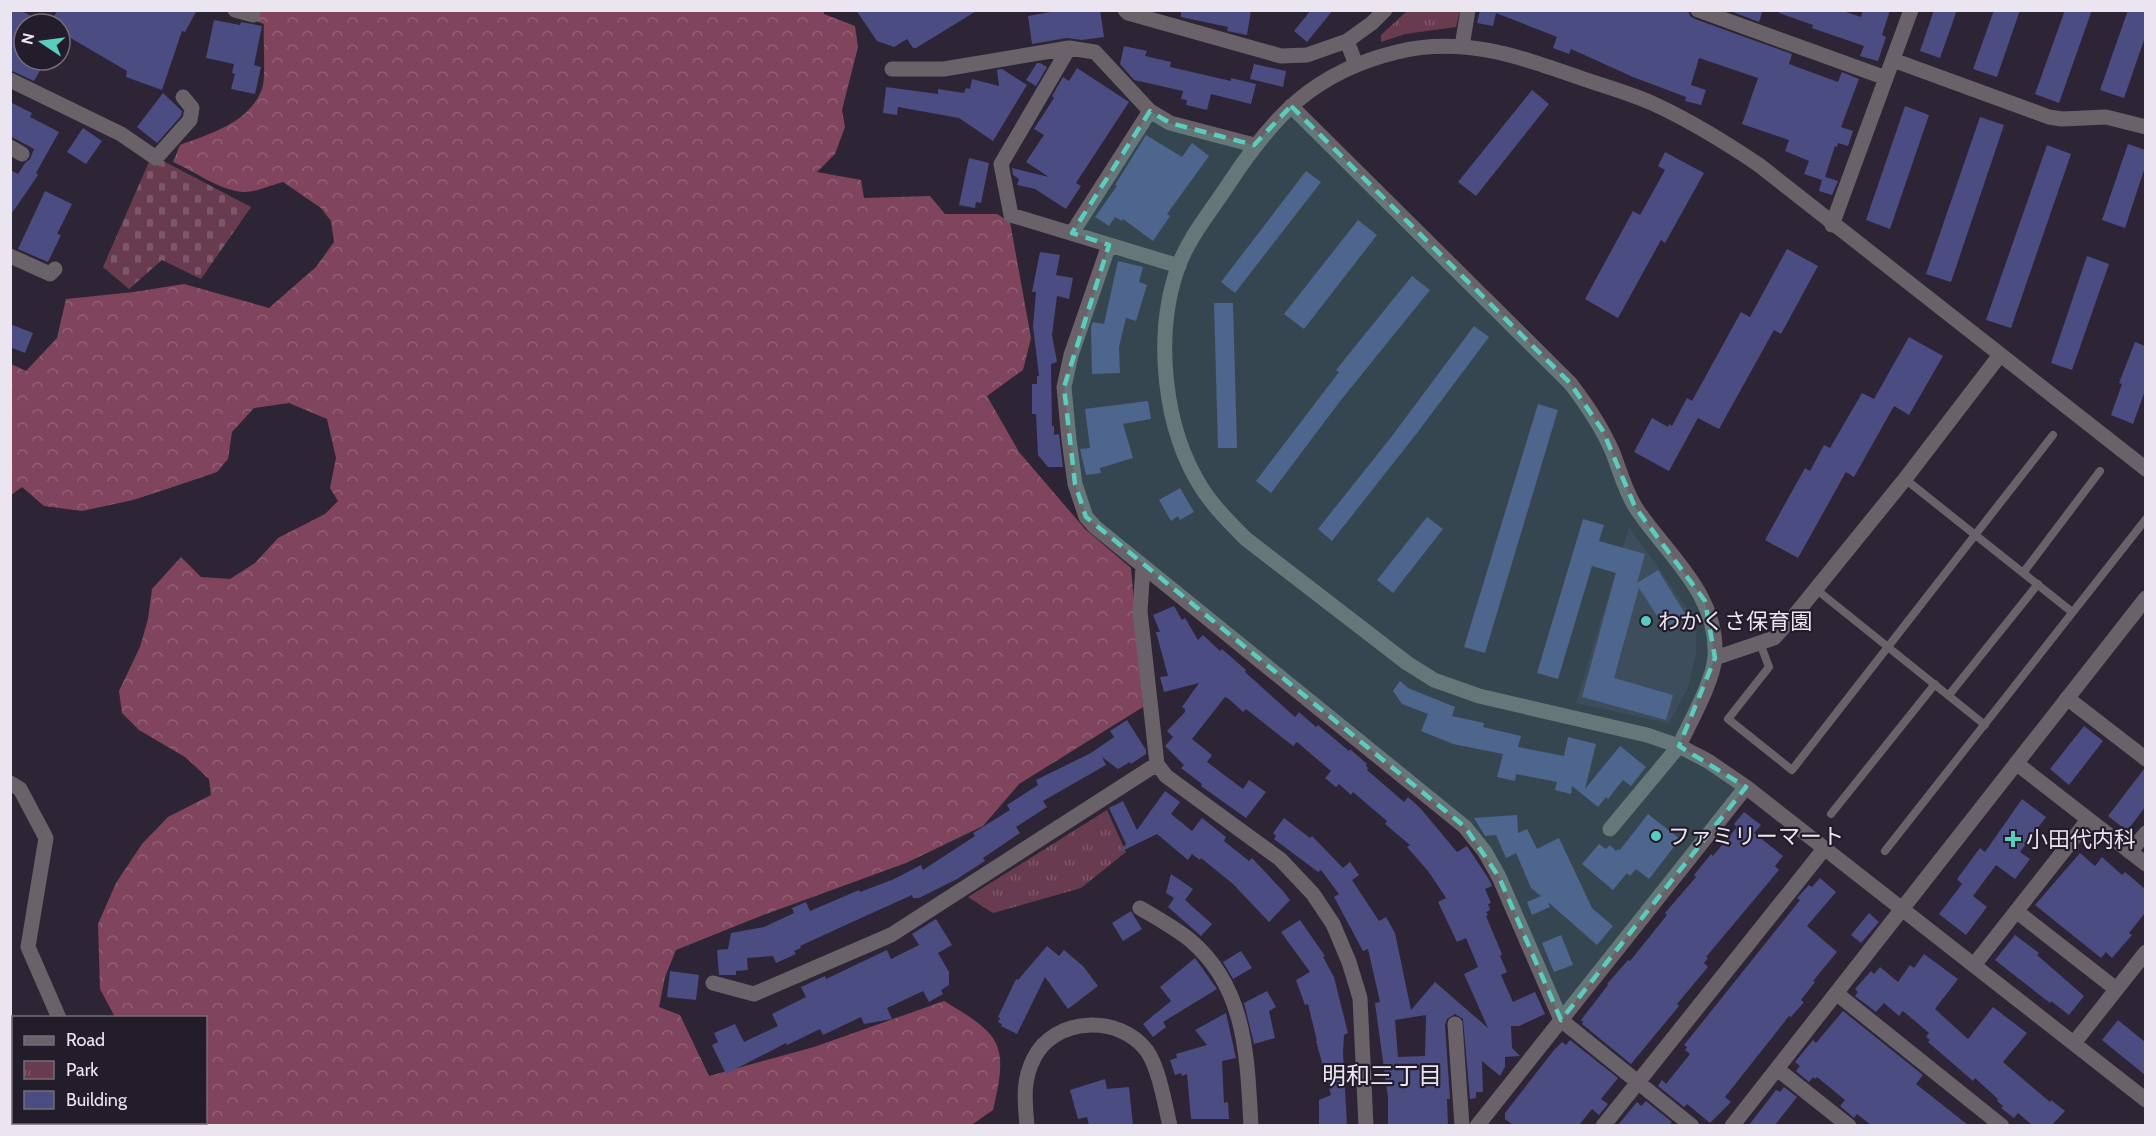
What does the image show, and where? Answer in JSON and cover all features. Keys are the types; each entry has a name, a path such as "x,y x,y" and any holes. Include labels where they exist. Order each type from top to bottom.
{"street":[{"path":"235,10 253,15"},
{"path":"1125,10 1128,14 1281,56 1307,55 1347,41 1372,23 1385,10"},
{"path":"1462,46 1468,10"},
{"path":"1698,10 1886,78"},
{"path":"1832,225 1911,10"},
{"path":"1347,41 1356,65"},
{"path":"2145,469 1832,225 1759,165 1718,136 1653,103 1513,55 1462,46 1438,46 1398,51 1356,65 1320,82 1291,105 1254,145 1190,243 1179,266 1168,308 1164,347 1166,386 1183,453 1202,489 1230,524 1246,538 1407,663 1434,680 1479,696 1647,735 1679,746 1708,761 1746,787 2145,1100"},
{"path":"892,69 944,69 1069,48 1095,52 1150,111 1170,123 1254,145"},
{"path":"1069,48 1001,164 1011,215 1179,266"},
{"path":"1893,60 2049,117 2062,119 2106,117 2145,127"},
{"path":"10,80 121,134 156,158 189,120 192,108 183,97"},
{"path":"1291,105 1570,383 1589,407 1603,431 1623,484 1635,507 1705,601 1711,622 1715,658 1706,688 1679,746 1610,829"},
{"path":"1072,234 1150,111"},
{"path":"1109,245 1071,355 1064,387 1075,484 1086,516 1095,527 1465,827 1485,852 1499,877 1561,1020 1692,1125"},
{"path":"10,256 50,274 55,269"},
{"path":"1715,658 1774,638 1817,590 2000,355"},
{"path":"1143,566 1140,611 1157,764 1166,776 1280,859 1313,894 1333,924 1349,962 1360,998 1366,1125"},
{"path":"1732,1125 2145,598"},
{"path":"2067,698 2145,759"},
{"path":"2016,763 2145,864"},
{"path":"713,983 754,993 891,936 1157,764"},
{"path":"10,783 20,789 46,838 28,948 59,1016"},
{"path":"1477,1125 1746,787"},
{"path":"1974,964 2088,820"},
{"path":"2130,852 2145,833"},
{"path":"1603,1125 1824,849"},
{"path":"1140,908 1191,941 1220,974 1232,996 1246,1047 1251,1125"},
{"path":"2016,911 2116,989"},
{"path":"2074,1044 2145,952"},
{"path":"1836,993 2002,1125"},
{"path":"1455,1024 1462,1125"},
{"path":"1027,1125 1024,1092 1026,1076 1035,1056 1057,1034 1083,1025 1099,1025 1117,1029 1131,1037 1147,1051 1158,1079 1170,1125"},
{"path":"1777,1069 1849,1125"}],"lane":[{"path":"1760,643 1768,667 1728,719 1792,770 2054,435"},
{"path":"2023,573 2100,471"},
{"path":"1905,479 2072,612"},
{"path":"1885,851 2145,519"},
{"path":"1949,695 2038,584"},
{"path":"1817,590 1985,725"},
{"path":"1831,813 1935,684"}],"highlighted area":[{"path":"1291,106 1570,383 1603,431 1635,507 1705,601 1715,658 1679,746 1746,787 1561,1020 1499,877 1465,827 1086,517 1075,484 1064,387 1109,245 1072,233 1150,111 1170,123 1254,145"}],"shaded area":[{"name":"わかくさ保育園","path":"1629,527 1688,610 1696,632 1696,654 1688,688 1669,723 1576,703"}],"green space":[{"path":"824,10 824,14 855,26 858,47 842,110 845,127 835,154 817,172 861,180 864,198 930,196 945,214 997,214 1010,222 1031,338 1023,370 987,396 1019,452 1085,529 1131,568 1143,707 1019,784 983,826 906,863 758,917 676,950 665,977 659,1007 680,1015 709,1076 814,1047 944,1001 989,1033 1000,1055 998,1087 993,1110 970,1126 180,1125 207,1124 207,1016 114,1016 100,989 98,924 116,883 142,844 168,817 211,795 209,779 185,757 139,730 122,713 119,691 140,647 148,619 152,589 181,557 201,577 230,579 255,563 278,538 325,514 338,501 330,488 336,458 327,419 289,403 254,408 232,432 228,459 217,472 133,500 82,511 44,506 22,487 11,495 11,364 26,371 57,338 66,299 184,284 269,308 316,267 334,242 331,221 321,208 283,182 242,192 215,184 173,162 180,145 216,131 239,118 256,101 262,89 264,24 229,11"},
{"path":"1407,11 1460,11 1456,27 1405,34 1381,42 1381,35"},
{"path":"152,155 251,207 201,279 162,260 129,289 103,267"},
{"path":"1107,810 1126,852 1081,888 993,913 968,897"}],"building":[{"path":"10,10 20,10 24,12 12,12 12,71 10,70"},
{"path":"58,10 197,10 185,32 182,31 162,90 126,77 127,71 72,39 72,12 57,12"},
{"path":"856,10 978,10 913,48 907,39 894,47 877,41"},
{"path":"1062,10 1100,10 1104,37 1082,40 1067,38 1032,44 1028,16"},
{"path":"1181,10 1251,10 1247,35 1227,31 1228,27 1181,17"},
{"path":"1311,10 1333,10 1307,42 1294,31"},
{"path":"1480,10 1688,10 1690,16 1695,19 1792,54 1789,64 1838,82 1842,72 1859,79 1841,127 1853,131 1848,146 1838,143 1837,147 1835,146 1825,177 1838,181 1832,195 1819,191 1822,180 1804,174 1809,161 1785,151 1789,140 1742,124 1758,78 1699,58 1691,85 1706,90 1701,105 1685,101 1686,97 1633,77 1571,49 1569,54 1553,48 1557,37 1496,13 1493,26 1477,23"},
{"path":"1728,10 1763,10 1759,22"},
{"path":"1780,10 1840,10 1861,17 1863,10 1890,10 1882,35 1886,37 1878,61 1860,56 1864,46 1812,28 1813,25 1779,13"},
{"path":"1934,10 1957,10 1940,58 1920,51"},
{"path":"1994,10 2020,10 1997,77 1973,69"},
{"path":"2065,10 2092,10 2059,103 2035,94"},
{"path":"2128,10 2145,10 2145,37 2124,98 2100,90"},
{"path":"214,20 262,26 254,65 261,67 255,94 231,89 235,74 232,73 234,64 206,58"},
{"path":"1124,46 1147,51 1145,56 1171,62 1170,67 1231,81 1231,78 1256,84 1251,104 1211,94 1207,110 1186,105 1187,100 1181,99 1183,91 1134,80 1120,64"},
{"path":"1037,63 1047,67 1036,86 1026,80"},
{"path":"1254,64 1286,71 1283,87 1250,79"},
{"path":"1077,68 1129,102 1076,183 1081,186 1066,209 1035,189 1017,185 1019,179 1013,175 1012,168 1049,177 1026,162 1044,135 1034,129 1054,98 1052,96 1063,77 1069,81"},
{"path":"1002,69 1027,85 993,141 959,118 898,107 897,115 883,113 886,87 938,94 938,89 964,93 966,88 970,89 972,79 999,86 997,70"},
{"path":"14,72 39,72 34,81"},
{"path":"1532,90 1549,104 1476,196 1458,182"},
{"path":"163,93 182,111 181,116 157,143 137,127"},
{"path":"10,102 32,113 30,117 59,132 36,173 38,175 10,216 10,170 18,174 30,159 34,149 10,136"},
{"path":"1905,106 1929,115 1890,229 1866,220"},
{"path":"1980,117 2004,125 1951,282 1926,274"},
{"path":"83,128 102,141 86,164 67,152"},
{"path":"1146,135 1182,157 1192,143 1209,156 1167,214 1170,216 1153,241 1123,219 1122,221 1115,217 1109,226 1095,217 1117,186 1115,185"},
{"path":"2128,144 2145,150 2145,167 2125,228 2102,220"},
{"path":"2047,145 2071,154 2011,328 1986,320"},
{"path":"1665,152 1704,173 1665,243 1661,240 1618,318 1585,299 1633,211 1640,215 1665,170 1658,166"},
{"path":"969,158 989,163 981,203 976,202 975,208 959,205"},
{"path":"1306,171 1321,182 1235,293 1221,282"},
{"path":"45,191 72,204 57,234 61,235 48,262 18,249"},
{"path":"1358,220 1377,235 1304,329 1284,314"},
{"path":"1787,249 1818,266 1781,334 1774,330 1719,429 1698,418 1669,471 1634,452 1652,418 1668,427 1669,424 1672,426 1687,398 1692,401 1741,312 1750,317"},
{"path":"1040,252 1060,255 1056,275 1073,278 1069,299 1057,296 1052,335 1057,362 1051,364 1052,426 1054,426 1054,435 1059,434 1063,467 1048,467 1038,455 1036,414 1032,414 1032,384 1037,384 1037,376 1039,376 1033,326 1036,292 1032,292"},
{"path":"2087,256 2109,264 2072,370 2051,363"},
{"path":"1118,261 1143,267 1139,282 1147,285 1136,321 1126,318 1119,347 1120,373 1092,374 1091,326 1093,322 1104,324"},
{"path":"1412,276 1430,290 1341,400 1271,493 1256,481 1339,372 1336,370"},
{"path":"1214,303 1233,303 1237,448 1218,448"},
{"path":"10,324 33,333 25,353 10,347"},
{"path":"1474,326 1489,337 1332,541 1318,529 1392,436"},
{"path":"1909,337 1943,356 1909,415 1894,406 1854,477 1846,472 1798,558 1765,540 1805,468 1810,471 1824,445 1830,448 1862,393 1874,399"},
{"path":"2135,342 2145,346 2145,391 2133,424 2111,415 2122,384 2119,383"},
{"path":"1148,401 1151,419 1123,424 1133,458 1100,468 1101,473 1086,475 1080,449 1090,448 1085,409"},
{"path":"1538,404 1558,410 1485,653 1464,647"},
{"path":"1180,488 1194,512 1180,520 1178,516 1171,521 1159,500"},
{"path":"1427,517 1443,529 1393,593 1377,580"},
{"path":"1583,519 1604,525 1599,541 1645,554 1637,583 1658,570 1686,615 1665,628 1639,588 1614,678 1673,695 1666,720 1582,697 1616,573 1592,566 1558,679 1537,673"},
{"path":"1174,606 1182,620 1185,618 1198,640 1203,635 1246,670 1245,672 1295,717 1299,712 1349,751 1350,749 1367,764 1367,770 1404,802 1408,797 1421,809 1457,852 1467,846 1490,881 1492,886 1485,889 1491,903 1488,904 1490,910 1486,912 1488,915 1486,916 1507,972 1501,975 1513,1002 1535,992 1545,1014 1519,1026 1511,1026 1512,1048 1520,1056 1505,1057 1505,1067 1500,1076 1482,1061 1483,1092 1476,1092 1476,1098 1470,1099 1463,1019 1455,1014 1447,1019 1445,1025 1450,1099 1447,1099 1448,1125 1388,1125 1388,1098 1375,1003 1380,1002 1368,949 1363,951 1334,897 1339,894 1321,870 1318,872 1274,839 1276,836 1273,833 1284,818 1310,838 1312,836 1343,868 1350,862 1359,875 1352,880 1379,921 1386,917 1395,933 1411,1010 1435,982 1488,1028 1464,974 1478,967 1466,938 1457,942 1438,902 1446,898 1428,871 1407,847 1410,845 1385,824 1387,821 1353,792 1351,795 1339,784 1336,787 1325,778 1331,771 1297,742 1293,746 1246,709 1243,712 1225,697 1192,739 1212,755 1207,762 1243,789 1249,780 1266,792 1246,818 1201,786 1202,784 1181,768 1184,765 1165,746 1173,737 1167,731 1185,712 1182,707 1199,683 1164,692 1160,677 1168,676 1156,632 1160,632 1153,615","holes":["1426,1015 1425,1056 1398,1057 1395,1020"]},
{"path":"1400,681 1408,688 1455,707 1452,716 1484,723 1483,727 1521,736 1518,747 1564,756 1568,737 1596,744 1585,789 1620,746 1646,767 1631,786 1623,780 1608,799 1606,797 1598,807 1572,786 1571,794 1555,790 1557,782 1516,774 1515,781 1497,777 1503,754 1453,744 1421,731 1428,714 1402,704 1393,691"},
{"path":"1127,720 1146,750 1146,754 1118,769 1102,757 1106,765 1043,801 1047,807 1016,827 1020,833 983,858 985,861 957,879 919,898 913,898 912,895 800,946 801,948 794,951 796,954 776,963 773,956 747,958 748,970 736,971 736,975 719,975 717,950 728,949 731,933 764,927 794,913 792,908 806,902 810,911 859,890 860,892 894,879 921,865 923,870 975,836 973,833 1010,810 1007,805 1038,785 1036,780 1091,753 1114,737 1110,731"},
{"path":"2084,726 2103,741 2069,785 2050,769"},
{"path":"2144,769 2145,807 2127,831 2108,816"},
{"path":"1165,791 1180,802 1171,814 1192,831 1202,818 1226,837 1224,841 1249,861 1252,858 1283,891 1290,900 1269,922 1233,884 1201,858 1200,860 1192,854 1188,860 1157,834 1120,852 1126,844 1109,808 1123,801 1137,830"},
{"path":"2022,799 2046,817 2020,852 2030,859 2015,879 1996,865 1973,896 1987,907 1966,935 1939,914 1962,884 1957,879 1980,848 1985,852"},
{"path":"1744,812 1761,825 1754,833 1783,856 1775,866 1779,870 1706,957 1708,958 1704,963 1708,967 1631,1064 1582,1024 1581,1020 1607,984 1628,960 1630,961 1667,915 1665,913 1696,877 1694,875 1737,827 1734,824"},
{"path":"1648,814 1680,839 1649,879 1636,869 1630,876 1627,873 1613,890 1582,864 1599,844 1606,849 1610,845 1616,851 1620,850"},
{"path":"1517,815 1518,833 1527,829 1537,849 1559,838 1592,908 1613,926 1597,945 1548,902 1550,907 1532,915 1527,902 1541,896 1531,888 1516,853 1506,858 1496,835 1485,836 1474,818"},
{"path":"2080,853 2095,866 2102,857 2122,875 2125,872 2145,889 2145,913 2129,933 2132,935 2112,958 2106,952 2101,958 2035,905"},
{"path":"1171,874 1193,889 1185,900 1212,924 1201,936 1168,907 1174,898 1166,893"},
{"path":"1820,878 1836,892 1807,926 1837,952 1813,981 1815,982 1801,1000 1804,1002 1791,1017 1789,1016 1725,1097 1731,1102 1710,1123 1687,1104 1684,1107 1658,1086 1662,1080 1666,1084 1690,1054 1685,1050 1687,1047 1684,1045 1800,900 1797,898 1809,885 1812,887"},
{"path":"1131,911 1142,929 1123,941 1112,923"},
{"path":"1869,913 1879,922 1861,943 1851,935"},
{"path":"936,919 952,945 938,953 949,972 949,985 941,990 943,994 929,1002 923,991 887,1008 892,1019 864,1024 861,1017 823,1035 820,1029 787,1045 786,1043 726,1074 712,1045 718,1042 714,1033 735,1024 744,1042 778,1026 772,1014 806,997 801,987 825,976 826,979 887,950 891,959 919,945 912,934"},
{"path":"1300,920 1325,956 1323,957 1334,977 1348,1033 1344,1035 1343,1053 1347,1125 1319,1125 1319,1100 1331,1095 1308,1004 1305,1005 1296,980 1310,972 1281,932"},
{"path":"1561,935 1573,965 1554,972 1542,943"},
{"path":"2015,935 2039,953 2037,955 2084,996 2069,1015 1995,960"},
{"path":"1047,946 1059,956 1064,950 1083,966 1098,986 1068,1009 1045,977 1017,1034 1001,1026 998,1017 1016,979 1018,980"},
{"path":"1241,951 1252,968 1233,979 1223,962"},
{"path":"1924,954 1958,979 1935,1009 1968,1039 1993,1007 2027,1033 2003,1062 2050,1102 2051,1100 2065,1111 2052,1125 2032,1125 2018,1113 2014,1118 2001,1108 2003,1106 1997,1101 1998,1099 1975,1078 1973,1081 1928,1042 1930,1040 1926,1037 1929,1033 1903,1011 1899,1016 1884,1003 1876,1012 1855,996 1858,992 1855,989 1871,971 1874,974 1880,967 1898,982 1910,965 1914,968"},
{"path":"1195,958 1217,989 1163,1022 1166,1027 1153,1037 1143,1024 1171,1001 1160,987"},
{"path":"670,971 699,975 696,1000 667,997"},
{"path":"1267,991 1276,1007 1269,1011 1275,1038 1254,1044 1244,1003"},
{"path":"1843,1011 1923,1075 1916,1084 1968,1125 1871,1125 1857,1114 1854,1118 1840,1106 1845,1100 1817,1077 1815,1079 1813,1077 1809,1082 1796,1071 1800,1066 1795,1062 1813,1040 1816,1043"},
{"path":"1226,1013 1236,1058 1222,1061 1224,1103 1228,1102 1229,1119 1191,1119 1187,1074 1175,1075 1170,1060 1177,1058 1176,1054 1207,1045 1195,1030"},
{"path":"2118,1020 2145,1042 2145,1075 2102,1040"},
{"path":"1570,1040 1618,1078 1601,1099 1608,1104 1599,1115 1592,1109 1579,1125 1513,1125 1505,1119 1505,1113 1554,1050 1562,1042 1566,1045"},
{"path":"1105,1079 1107,1089 1129,1087 1133,1125 1089,1125 1087,1117 1078,1119 1070,1090"},
{"path":"1784,1087 1797,1097 1775,1125 1749,1125 1776,1090 1780,1092"},
{"path":"1646,1101 1672,1122 1670,1125 1618,1125 1637,1102 1641,1106"}],"place":[{"name":"わかくさ保育園","path":"1646,621"},
{"name":"ファミリーマート","path":"1656,836"},
{"name":"小田代内科","path":"2013,839"}],"district":[{"name":"明和三丁目","path":"1382,1075"}]}
